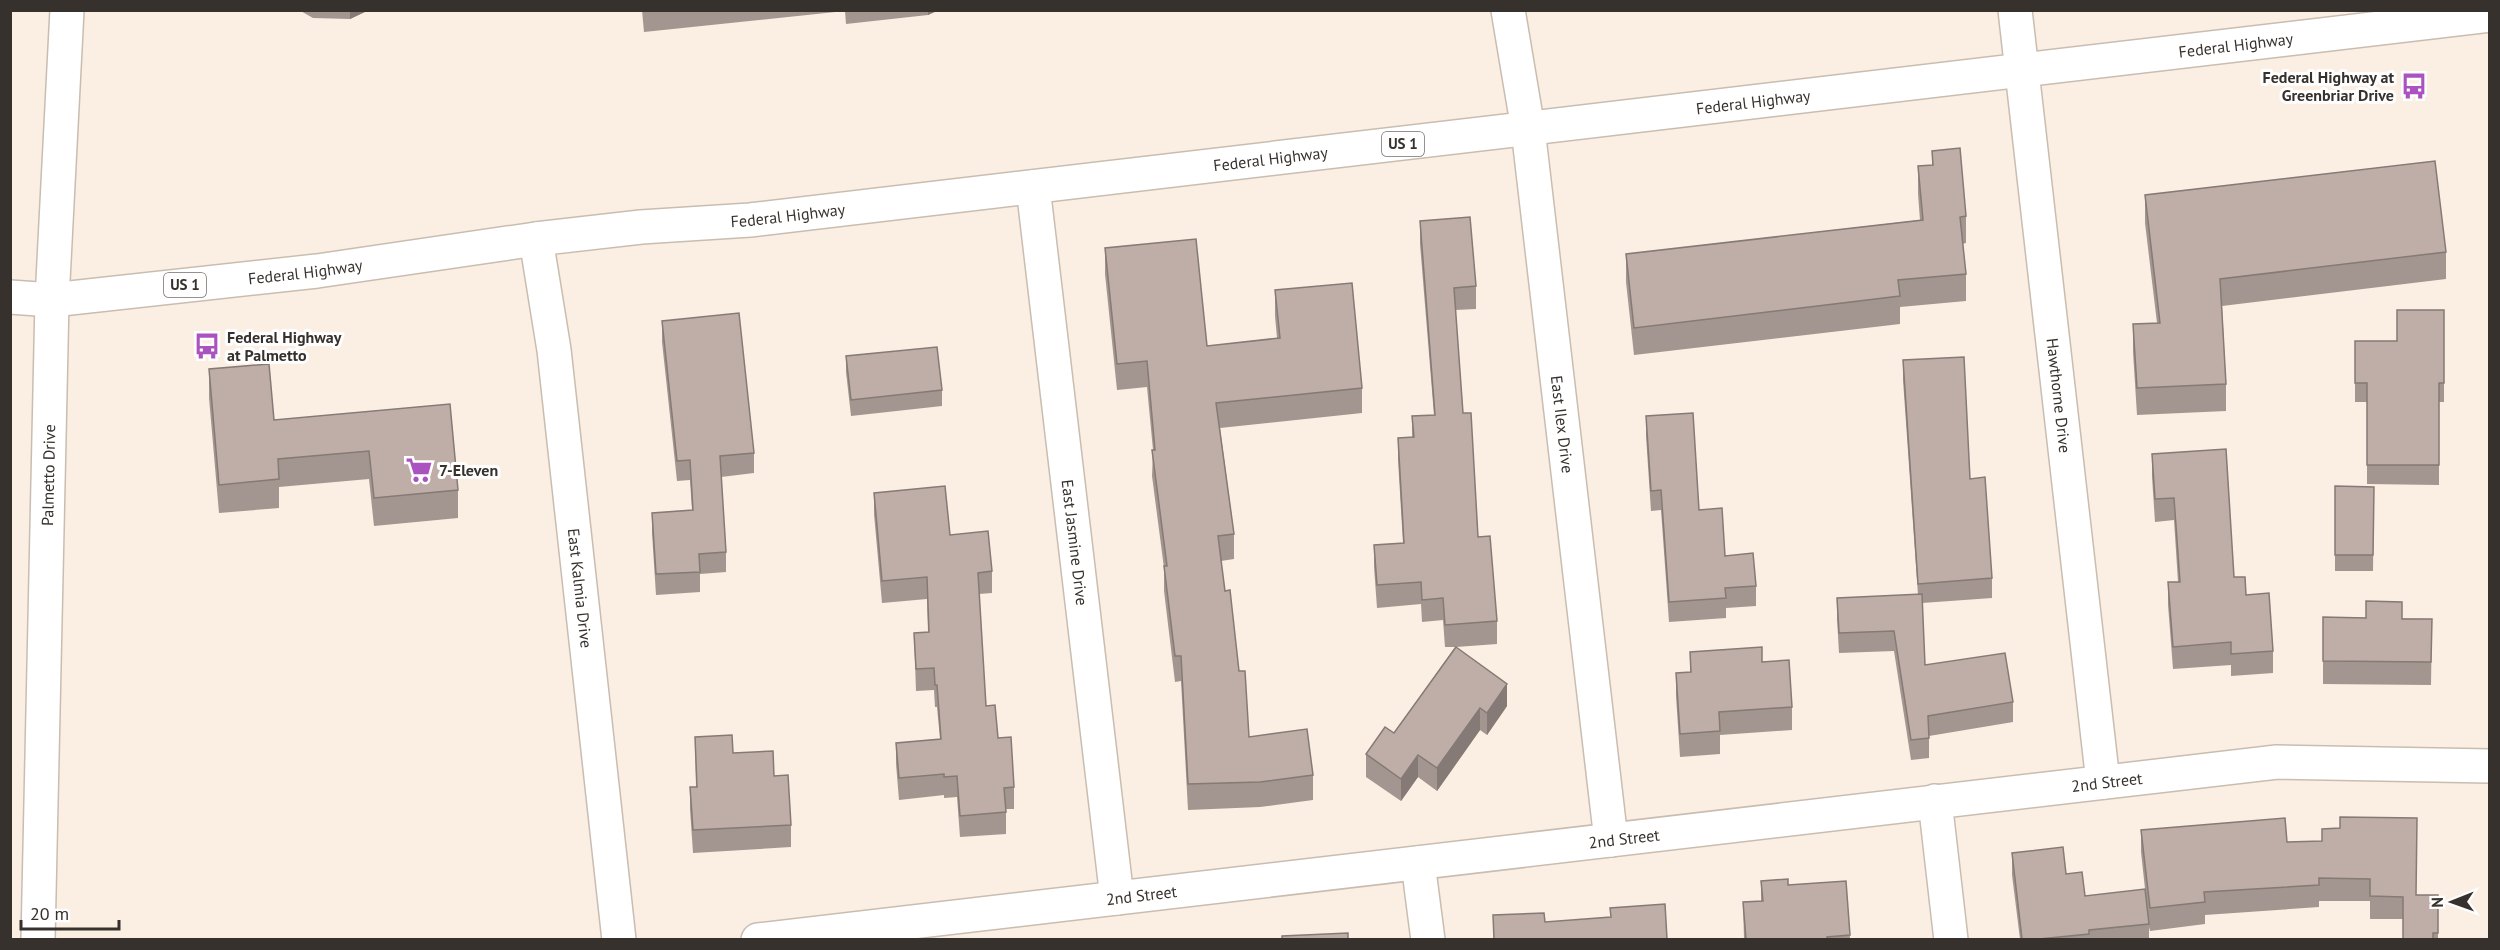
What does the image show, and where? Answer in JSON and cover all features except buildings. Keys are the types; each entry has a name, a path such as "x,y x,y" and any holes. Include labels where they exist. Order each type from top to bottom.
{"street":[{"name":"Palmetto Drive","path":"38,939 52,300 67,10"},
{"name":"East Ilex Drive","path":"1508,10 1527,129 1611,840"},
{"name":"Hawthorne Drive","path":"2015,10 2103,782"},
{"name":"Federal Highway","path":"10,297 52,300 317,270 537,239 641,227 750,220 2490,15"},
{"name":"East Jasmine Drive","path":"1033,187 1117,898"},
{"name":"East Kalmia Drive","path":"537,239 554,350 619,939"},
{"name":"Federal Highway","path":"10,318 52,300"},
{"name":"2nd Street","path":"758,939 924,929 1117,898 2277,762 2490,766"},
{"path":"1935,801 1951,939"},
{"path":"1418,863 1428,939"}],"place":[{"name":"Federal Highway at Greenbriar Drive","path":"2414,86"},
{"name":"Federal Highway at Palmetto","path":"207,346"},
{"name":"7-Eleven","path":"419,470"}]}
